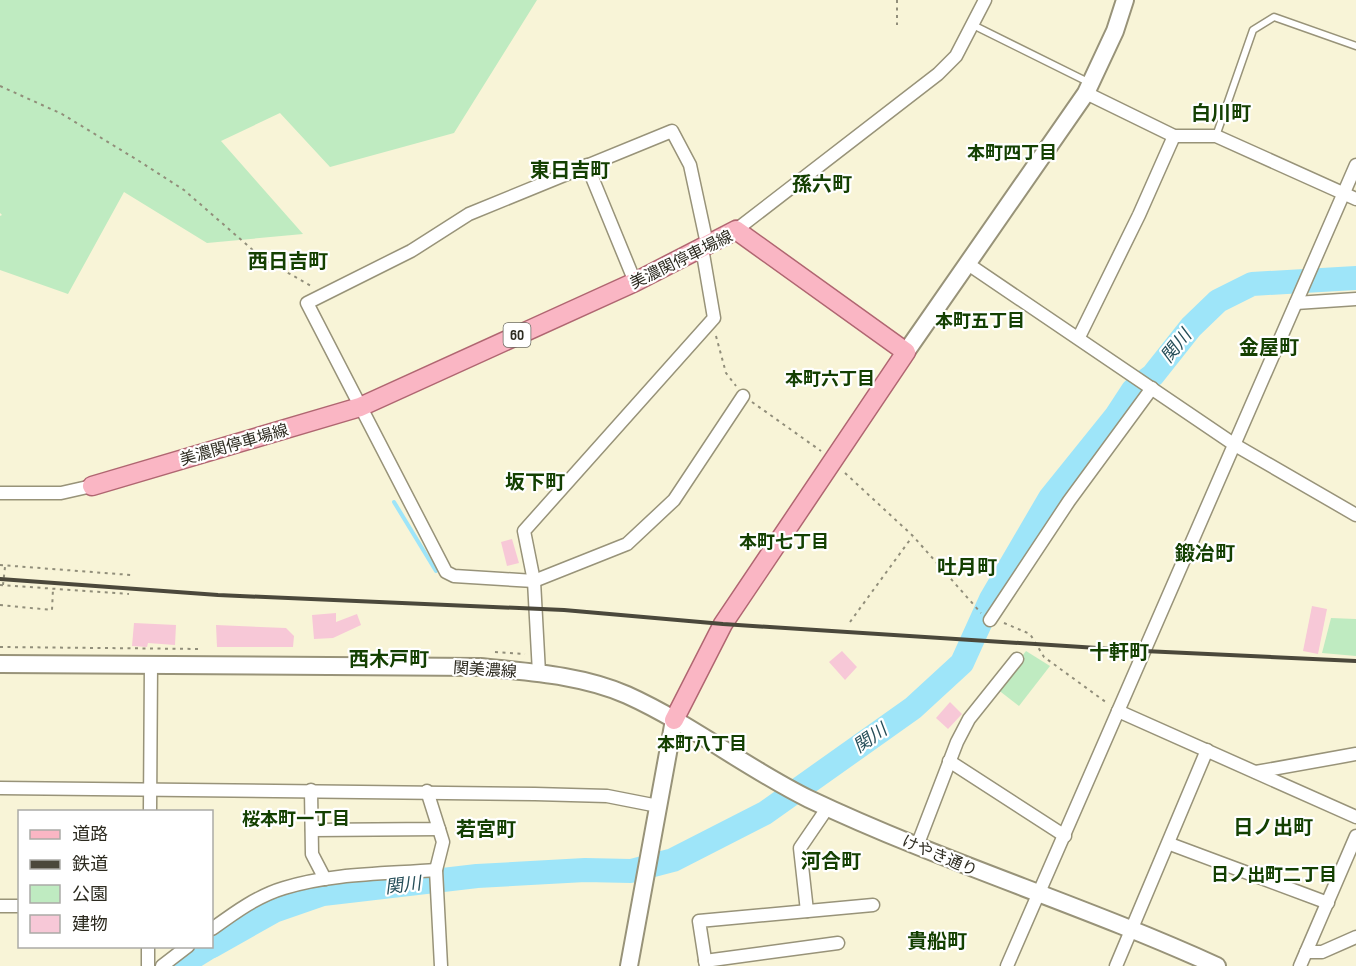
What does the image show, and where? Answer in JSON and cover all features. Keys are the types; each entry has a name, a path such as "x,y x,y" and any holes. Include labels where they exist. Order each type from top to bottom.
{"main road":[{"name":"美濃関停車場線","path":"92,486 360,407 635,282 736,230 906,352"},
{"path":"674,720 723,624 906,352"}],"street":[{"path":"736,230 938,74 956,56 985,0"},
{"path":"906,352 1089,89 1115,31 1125,0"},
{"path":"1089,89 1174,136 1216,136 1350,197"},
{"path":"539,673 534,581 524,531 714,318 705,246 690,165 672,131 469,214 411,251 307,303 446,572 454,576 534,581 627,544 674,500 744,396"},
{"path":"1079,337 1139,215 1174,136"},
{"path":"587,165 635,282"},
{"path":"1007,966 1315,263 1350,197 1356,165"},
{"path":"968,264 1079,337 1235,445 1356,515"},
{"path":"1299,299 1356,299"},
{"path":"990,620 1069,501 1152,388"},
{"path":"0,493 61,493 92,486"},
{"path":"917,846 949,761 969,719 1017,658"},
{"path":"150,810 151,663"},
{"name":"関美濃線","path":"0,664 151,663 480,667 539,673 587,682 626,694 674,720"},
{"path":"1118,711 1356,817"},
{"path":"629,966 674,720"},
{"name":"けやき通り","path":"674,720 809,799 917,846 1132,930 1217,966"},
{"path":"1116,966 1170,844 1207,750"},
{"path":"1256,772 1356,754"},
{"path":"949,761 1065,837"},
{"path":"0,788 427,791 607,796 658,806"},
{"path":"311,790 312,854 325,879"},
{"path":"427,791 443,842 436,870 441,966"},
{"path":"807,911 800,848 828,807"},
{"path":"312,830 439,829"},
{"path":"1300,966 1356,836"},
{"path":"1170,844 1328,903"},
{"path":"213,928 241,908 282,888 325,879 436,870"},
{"path":"838,943 706,964 699,921 873,905"},
{"path":"0,906 18,906"},
{"path":"1306,952 1322,952 1356,937"},
{"path":"148,948 148,966"},
{"path":"162,966 185,948"}],"lane":[{"path":"1216,136 1253,30 1274,17 1356,46"},
{"path":"973,25 1089,89"}],"path":[{"path":"897,0 897,25"},
{"path":"0,86 62,114 139,161 184,190 262,258 324,294"},
{"path":"714,318 717,343 726,373 744,396 833,459 850,480 913,536 978,610"},
{"path":"850,622 913,536"},
{"path":"0,565 131,575"},
{"path":"5,566 2,585 129,594"},
{"path":"0,604 52,610 53,589"},
{"path":"990,620 1030,634 1044,657 1118,711"}],"green space":[{"path":"0,0 537,0 454,133 330,167 280,113 221,141 303,234 207,243 124,192 68,294 0,270 0,216 2,215 0,213"},
{"path":"1331,618 1356,619 1356,656 1322,653"},
{"path":"1026,651 1050,666 1019,706 997,689"}],"building":[{"path":"512,539 519,563 507,566 501,542"},
{"path":"1312,606 1327,609 1318,654 1303,651"},
{"path":"336,613 336,622 357,614 361,625 333,638 314,639 312,615"},
{"path":"134,623 176,625 175,645 148,643 147,647 132,646"},
{"path":"216,625 286,628 294,636 293,647 217,647"},
{"path":"842,651 857,667 845,680 829,662"},
{"path":"950,702 962,714 948,729 936,718"}],"waterway":[{"name":"関川","path":"213,945 274,911 323,894 477,876 585,870 631,871 673,860 765,813 913,708 962,663 991,599 1050,498 1116,416 1133,390 1153,375 1191,327 1218,301 1252,284 1356,278"},
{"path":"394,502 436,571"},
{"name":"関川","path":"179,966 208,948"}],"railway":[{"path":"0,579 218,595 564,610 723,624 1144,651 1356,661"}],"district":[{"name":"白川町","path":"1221,113"},
{"name":"本町四丁目","path":"1012,153"},
{"name":"東日吉町","path":"570,170"},
{"name":"孫六町","path":"822,184"},
{"name":"西日吉町","path":"288,261"},
{"name":"本町五丁目","path":"980,321"},
{"name":"金屋町","path":"1269,347"},
{"name":"本町六丁目","path":"830,379"},
{"name":"坂下町","path":"535,482"},
{"name":"本町七丁目","path":"784,542"},
{"name":"鍛冶町","path":"1205,553"},
{"name":"吐月町","path":"967,567"},
{"name":"十軒町","path":"1119,652"},
{"name":"西木戸町","path":"389,659"},
{"name":"本町八丁目","path":"702,744"},
{"name":"桜本町一丁目","path":"296,819"},
{"name":"日ノ出町","path":"1273,827"},
{"name":"若宮町","path":"486,829"},
{"name":"河合町","path":"831,861"},
{"name":"日ノ出町二丁目","path":"1274,875"},
{"name":"貴船町","path":"937,941"}]}
